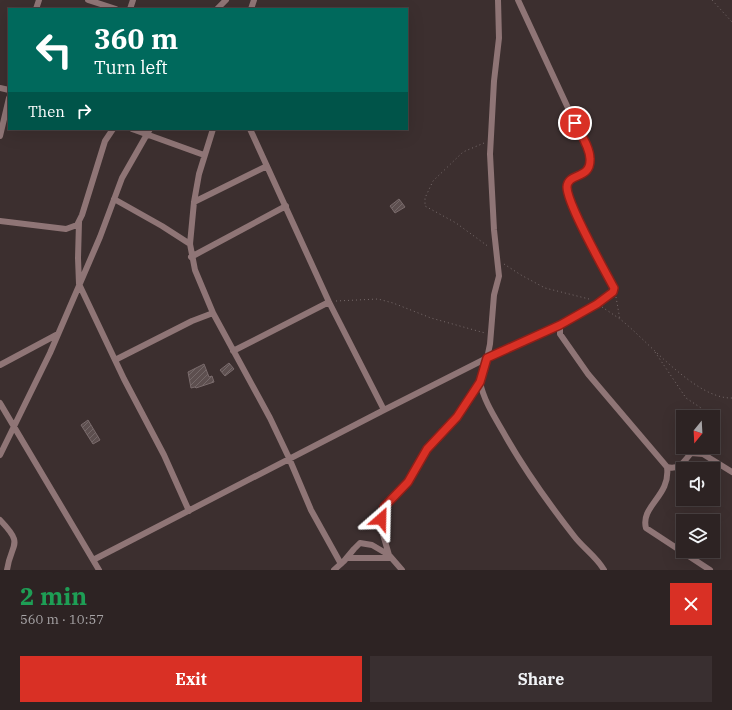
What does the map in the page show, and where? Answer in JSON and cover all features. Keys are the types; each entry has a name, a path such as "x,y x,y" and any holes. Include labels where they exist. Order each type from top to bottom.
{"street":[{"path":"88,0 113,8"},
{"path":"218,8 226,0"},
{"path":"389,556 381,525 384,507 408,482 427,449 457,417 480,382 487,358 494,295 499,276 490,140 499,38 498,0"},
{"path":"93,560 289,458 487,358 560,325 597,304 613,292 614,288 572,205 567,188 568,183 573,178 586,173 589,169 590,159 587,149 518,0"},
{"path":"0,136 8,102"},
{"path":"112,130 105,141 80,222 78,258 80,284 115,360 151,428 189,511"},
{"path":"213,130 204,156 194,202 190,244 191,256 199,284 289,458 311,510 341,564"},
{"path":"250,130 330,302 384,410"},
{"path":"0,455 58,334 80,284 122,178 149,131 204,156"},
{"path":"194,202 268,166"},
{"path":"114,199 169,230 190,244"},
{"path":"191,256 286,206"},
{"path":"0,221 66,230 74,227 80,222"},
{"path":"233,351 330,302"},
{"path":"115,360 192,321 213,313"},
{"path":"560,325 562,338 588,374 666,467 668,481 645,516 646,528 710,570"},
{"path":"0,365 58,334"},
{"path":"480,382 482,394 492,414 527,473 579,543 601,563 604,570"},
{"path":"0,403 99,570"},
{"path":"666,467 675,469 679,467 691,453 698,453 732,472"},
{"path":"0,520 13,535 15,542 7,570"},
{"path":"334,570 347,558 357,545 366,543 389,556 402,570"},
{"path":"347,558 389,556"}],"path":[{"path":"712,0 732,22"},
{"path":"490,140 463,152 433,181 425,198 425,206 456,223 497,254 505,264 545,288 586,298 597,304 620,320 702,389 718,396 732,398"},
{"path":"613,292 620,320"},
{"path":"330,302 357,299 378,300 393,303 431,318 490,334"},
{"path":"654,350 686,398 702,410"}],"building":[{"path":"399,199 405,207 395,213 390,206"},
{"path":"229,363 234,369 225,376 220,370"},
{"path":"204,364 209,377 212,376 214,382 196,388 191,388 188,372"},
{"path":"88,420 100,440 93,444 81,425"}],"route":[{"path":"381,519 384,507 408,482 427,449 457,417 480,382 484,373 487,358 560,325 597,304 613,292 614,288 572,205 567,188 568,183 573,178 586,173 589,169 590,159 587,149 575,123"}]}
